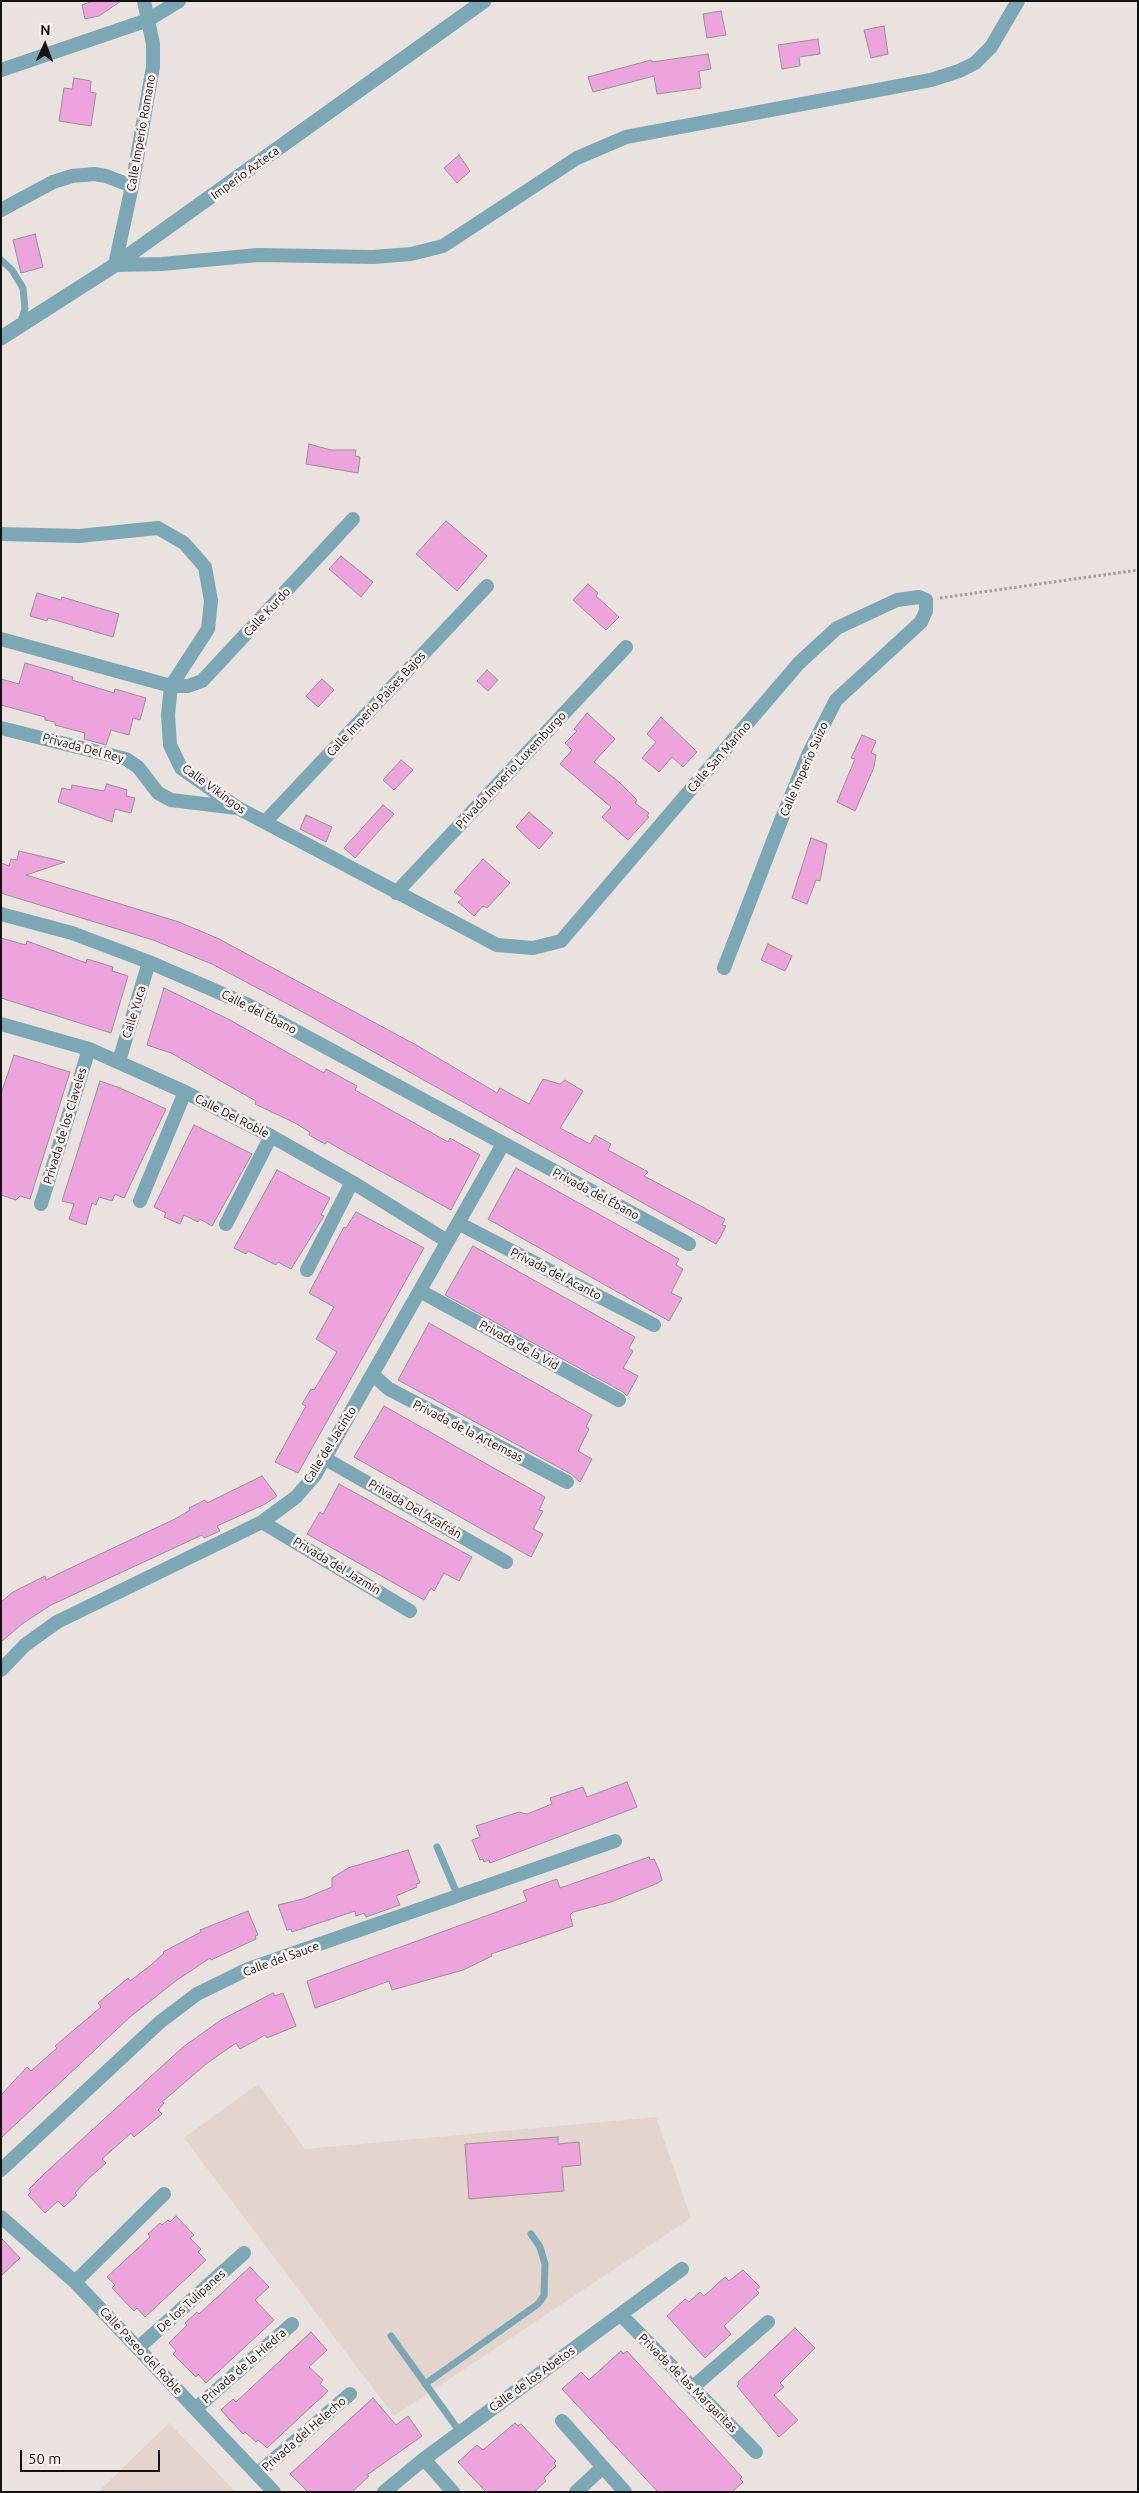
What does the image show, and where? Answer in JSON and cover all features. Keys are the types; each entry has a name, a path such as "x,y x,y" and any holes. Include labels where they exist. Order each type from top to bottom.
{"street":[{"name":"Calle Imperio Romano","path":"115,265 132,186 153,67 153,44 144,1"},
{"path":"1,70 148,20 179,1"},
{"name":"Imperio Azteca","path":"1,338 115,265 484,1"},
{"path":"115,265 162,264 258,255 373,257 411,254 443,246 577,158 626,137 931,80 959,72 975,63 990,48 1018,1"},
{"path":"1,210 53,182 72,176 94,174 106,176 132,186"},
{"name":"Calle Kurdo","path":"171,686 188,686 202,681 353,519"},
{"path":"1,534 79,536 158,528 184,544 205,568 211,601 208,629 171,686 1,639"},
{"name":"Calle Imperio Paises Bajos","path":"265,822 487,586"},
{"name":"Calle San Marino","path":"533,948 561,940 799,663 838,628 897,600 919,597 926,600"},
{"name":"Calle Imperio Suizo","path":"724,968 780,823 808,756 836,700 921,622 926,611 926,600"},
{"name":"Privada Imperio Luxemburgo","path":"396,893 626,647"},
{"name":"Calle Vikingos","path":"171,686 168,715 170,745 181,768 238,808 497,945 533,948"},
{"name":"Privada Del Rey","path":"1,728 126,759 138,768 158,793 171,800 238,808"},
{"name":"Calle del Ébano","path":"1,914 72,933 149,962 248,1005 503,1144"},
{"name":"Calle Yuca","path":"120,1061 149,962"},
{"name":"Calle Del Roble","path":"2,1028 89,1049 120,1061 185,1092 271,1136 352,1182 447,1241"},
{"name":"Privada de los Claveles","path":"41,1204 89,1049"},
{"path":"140,1201 185,1092"},
{"path":"226,1224 271,1136"},
{"name":"Calle del Jacinto","path":"1,1670 26,1645 57,1622 262,1522 296,1497 315,1475 503,1144"},
{"name":"Privada del Ébano","path":"503,1144 689,1244"},
{"path":"306,1270 352,1182"},
{"name":"Privada del Acanto","path":"458,1223 654,1324"},
{"name":"Privada de la Vid","path":"420,1291 619,1400"},
{"name":"Privada de la Artemsas","path":"373,1375 389,1390 567,1482"},
{"name":"Privada Del Azafrán","path":"324,1458 506,1562"},
{"name":"Privada del Jazmín","path":"262,1522 410,1610"},
{"name":"Calle del Sauce","path":"1,2170 160,2022 197,1994 248,1969 615,1840"},
{"path":"75,2282 164,2194"},
{"name":"Calle Paseo del Roble","path":"1,2217 75,2282 274,2492"},
{"name":"De los Tulipanes","path":"138,2348 244,2253"},
{"name":"Calle de los Abetos","path":"384,2492 460,2432 682,2269"},
{"name":"Privada de las Margaritas","path":"621,2315 756,2452"},
{"path":"693,2387 768,2322"},
{"name":"Privada de la Hiedra","path":"196,2409 292,2324"},
{"name":"Privada del Helecho","path":"257,2474 350,2394"},
{"path":"562,2420 625,2492"},
{"path":"424,2459 453,2492"},
{"path":"576,2492 603,2467"}],"lane":[{"path":"1,260 12,270 23,288 25,309 19,326"},
{"path":"437,1847 458,1896"},
{"path":"425,2384 541,2300 546,2281 545,2264 540,2247 531,2234"},
{"path":"390,2336 460,2432"}],"path":[{"path":"926,600 1138,570"}],"shaded area":[{"path":"258,2084 305,2149 656,2117 691,2218 394,2416 184,2138"},
{"path":"169,2423 236,2492 98,2492"}],"building":[{"path":"93,1 121,1 99,16 85,19 82,5"},
{"path":"721,11 726,35 707,38 703,14"},
{"path":"884,26 888,54 871,58 864,30"},
{"path":"818,39 820,54 799,57 800,66 782,69 778,45"},
{"path":"708,54 711,69 699,71 701,88 657,94 654,76 593,92 588,77 651,60 652,62"},
{"path":"74,78 91,81 90,92 96,93 91,126 59,121 64,88 72,89"},
{"path":"459,155 470,171 457,183 444,168"},
{"path":"35,234 43,267 21,273 13,240"},
{"path":"309,444 331,450 356,450 355,456 360,457 358,473 306,464"},
{"path":"446,521 487,556 457,591 416,554"},
{"path":"341,556 373,582 361,597 329,569"},
{"path":"588,584 598,593 596,596 619,617 606,630 573,600"},
{"path":"37,593 61,600 62,597 119,614 113,637 48,618 47,621 30,616"},
{"path":"25,663 73,677 72,680 114,693 115,689 146,698 140,720 133,718 129,735 111,730 106,745 84,739 85,733 55,725 55,722 45,720 45,717 1,705 1,679 19,684"},
{"path":"487,670 498,680 488,691 477,681"},
{"path":"322,679 334,690 318,707 306,696"},
{"path":"587,713 615,739 594,762 619,782 637,800 635,803 649,813 647,816 649,817 628,840 602,817 611,807 560,764 572,750 565,743 577,731 574,729"},
{"path":"661,717 697,752 683,767 672,757 659,772 642,758 656,742 647,734"},
{"path":"862,735 876,741 871,753 876,755 874,767 855,811 837,802 855,759 851,758"},
{"path":"401,760 413,770 394,790 383,780"},
{"path":"107,784 127,790 126,796 135,798 131,813 115,809 112,822 58,802 62,788 71,790 72,785 104,791"},
{"path":"383,805 394,814 355,858 344,848"},
{"path":"529,812 553,833 539,849 516,827"},
{"path":"306,815 332,827 326,842 300,829"},
{"path":"811,838 827,844 820,881 816,880 807,904 792,898"},
{"path":"19,851 65,862 26,875 179,922 219,939 418,1046 497,1093 500,1088 529,1104 543,1079 560,1084 565,1080 583,1091 560,1128 590,1144 595,1135 611,1144 608,1150 648,1172 644,1176 725,1219 722,1225 726,1226 721,1236 716,1244 299,1010 212,964 153,940 1,893 1,863 9,866 11,859 17,860"},
{"path":"483,859 510,883 487,908 483,906 474,916 458,902 463,898 454,892"},
{"path":"1,938 26,945 27,941 86,963 87,959 113,967 112,971 128,976 111,1033 1,998"},
{"path":"768,944 792,956 785,971 761,960"},
{"path":"164,988 230,1020 324,1073 326,1069 357,1086 355,1090 448,1142 450,1138 480,1155 451,1210 327,1141 325,1144 309,1135 310,1132 295,1123 255,1104 256,1101 171,1053 147,1045"},
{"path":"14,1055 70,1072 30,1199 20,1196 16,1200 1,1195 1,1094"},
{"path":"100,1081 166,1109 124,1198 115,1194 112,1201 99,1197 96,1205 92,1203 86,1225 69,1219 74,1204 62,1201"},
{"path":"194,1125 252,1154 212,1226 200,1219 198,1222 184,1215 180,1224 164,1217 166,1213 154,1207"},
{"path":"516,1168 679,1259 676,1265 683,1269 671,1293 682,1298 669,1321 488,1219"},
{"path":"277,1170 330,1198 321,1215 324,1216 291,1269 278,1262 276,1265 248,1251 246,1254 234,1248"},
{"path":"356,1212 424,1248 298,1473 275,1462 306,1406 302,1404 311,1389 314,1390 337,1352 316,1339 334,1307 309,1293 344,1227 346,1228"},
{"path":"473,1246 635,1337 629,1348 633,1351 623,1368 638,1376 627,1396 623,1392 445,1295"},
{"path":"429,1323 592,1415 586,1427 589,1429 578,1451 592,1459 580,1482 571,1474 398,1380"},
{"path":"384,1406 545,1497 539,1510 543,1511 533,1529 543,1534 531,1557 354,1457"},
{"path":"262,1476 277,1496 265,1504 217,1526 220,1531 204,1538 202,1535 51,1605 22,1624 1,1642 1,1602 13,1592 45,1576 46,1580 175,1519 190,1510 189,1508 205,1500 207,1503"},
{"path":"339,1484 472,1557 459,1581 444,1573 434,1591 431,1588 424,1600 307,1534 320,1512 323,1514"},
{"path":"627,1782 637,1807 490,1863 489,1860 484,1862 483,1859 480,1860 472,1840 480,1837 476,1826 519,1812 527,1814 552,1804 550,1798 583,1787 587,1797"},
{"path":"408,1850 420,1883 416,1884 417,1887 396,1896 400,1905 366,1917 364,1913 356,1916 355,1911 292,1932 291,1929 287,1930 278,1905 303,1899 332,1887 332,1878 348,1868"},
{"path":"649,1857 650,1860 654,1859 662,1880 611,1902 573,1912 570,1915 573,1926 491,1954 492,1956 463,1970 392,1990 389,1981 315,2008 307,1981 527,1901 523,1891 557,1879 560,1888"},
{"path":"248,1911 258,1935 255,1936 256,1939 211,1960 210,1958 177,1980 130,2017 1,2138 1,2095 27,2067 31,2071 57,2048 55,2046 101,2007 98,2003 128,1978 130,1981 151,1965 163,1952 201,1932 200,1930"},
{"path":"273,1993 275,1996 283,1993 296,2026 267,2038 265,2035 240,2049 236,2043 206,2064 162,2102 164,2103 158,2110 162,2114 134,2137 131,2133 102,2159 106,2163 89,2178 75,2193 77,2195 64,2207 58,2201 45,2213 28,2195 31,2192 29,2189 44,2174 183,2047 221,2020"},
{"path":"558,2137 558,2144 579,2142 581,2165 562,2167 564,2191 469,2199 465,2144"},
{"path":"176,2216 194,2235 190,2238 201,2249 198,2252 206,2260 145,2317 137,2308 134,2311 112,2288 115,2285 107,2277 150,2237 148,2234 160,2223 162,2225 168,2220 170,2222"},
{"path":"1,2238 20,2258 1,2276"},
{"path":"250,2267 269,2287 255,2300 274,2320 206,2383 198,2374 196,2377 173,2354 176,2351 169,2343 187,2325 185,2323 197,2312 199,2314"},
{"path":"743,2270 760,2287 756,2290 759,2293 724,2326 731,2334 705,2358 667,2316 685,2299 689,2302 700,2292 704,2296 725,2277 729,2281"},
{"path":"795,2328 815,2348 780,2383 784,2387 774,2395 798,2420 779,2437 737,2386 738,2382"},
{"path":"311,2332 327,2350 309,2367 323,2380 320,2384 328,2391 267,2448 258,2440 256,2442 245,2432 243,2434 221,2410 233,2399 236,2402"},
{"path":"621,2351 623,2354 627,2351 742,2477 740,2479 743,2482 732,2492 658,2492 562,2389 581,2372 589,2380"},
{"path":"373,2398 396,2425 408,2416 422,2436 367,2475 369,2476 352,2492 308,2492 290,2474"},
{"path":"515,2423 518,2426 521,2424 556,2461 554,2463 556,2466 544,2478 546,2481 534,2492 486,2492 458,2462 477,2445 483,2450"}]}
